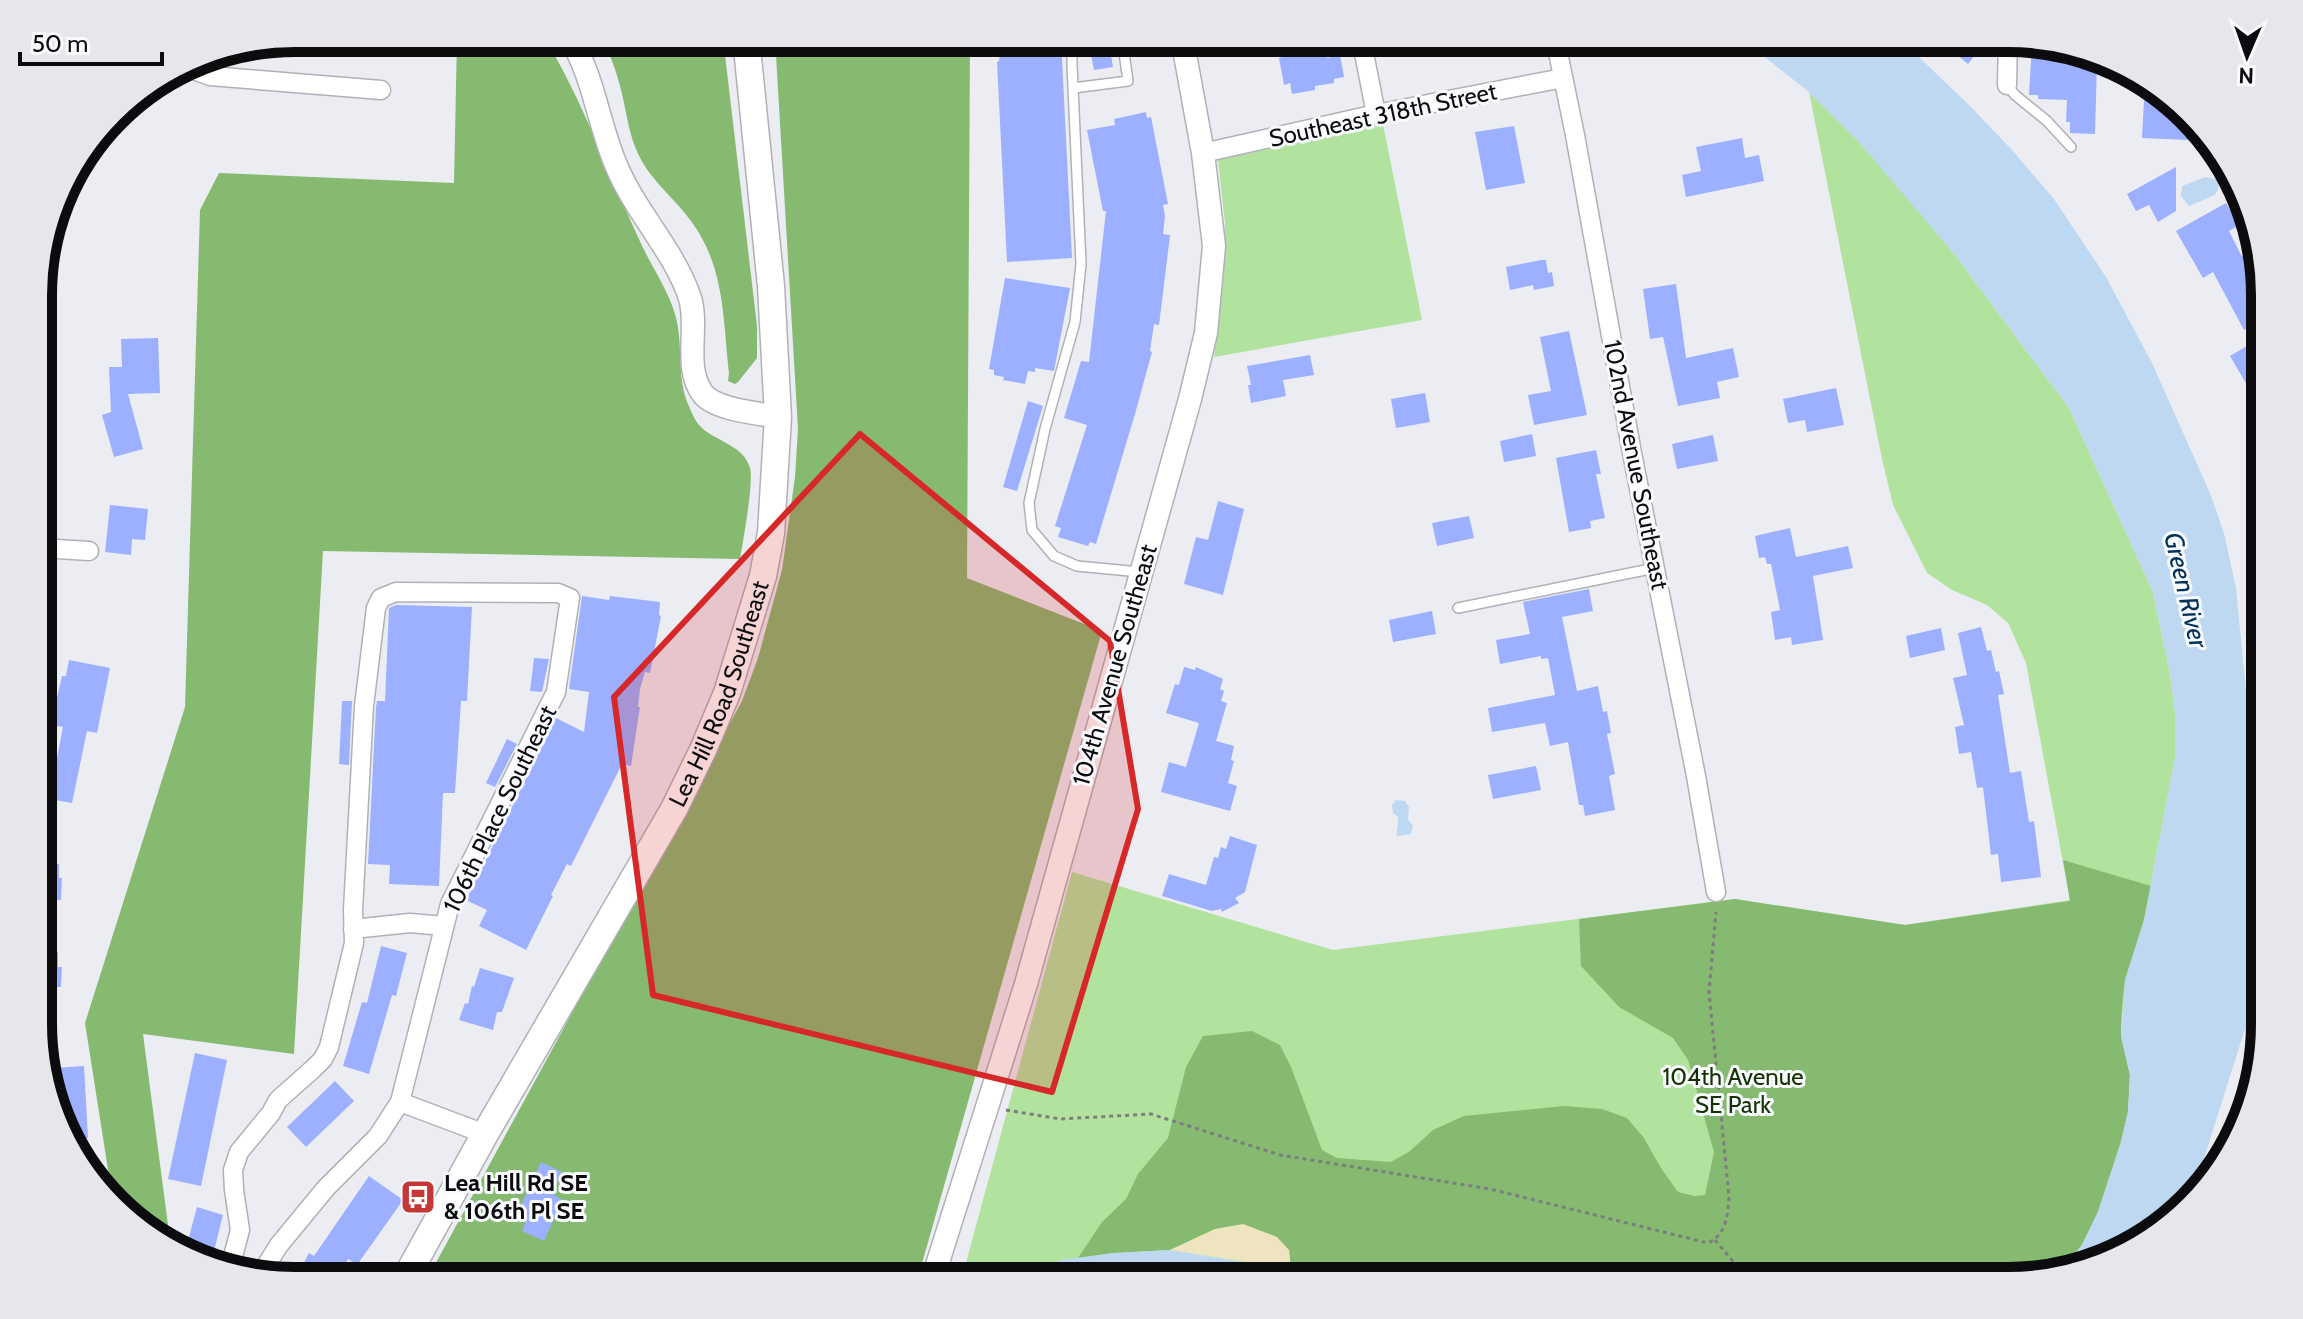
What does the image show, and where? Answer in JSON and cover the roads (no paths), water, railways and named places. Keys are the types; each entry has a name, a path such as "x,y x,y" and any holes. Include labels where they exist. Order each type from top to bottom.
{"main road":[{"name":"Lea Hill Road Southeast","path":"412,1267 485,1134 674,809 727,693 763,576 771,533 778,417 771,286 747,52"}],"street":[{"path":"576,52 616,166 663,245 690,300 698,385 706,397 716,404 778,417"},
{"name":"104th Avenue Southeast","path":"937,1267 1026,984 1206,333 1214,246 1203,153 1185,52"},
{"path":"1364,52 1376,114"},
{"name":"102nd Avenue Southeast","path":"1558,52 1716,892"},
{"path":"2007,85 2008,52"},
{"path":"199,72 210,76 381,90"},
{"name":"Southeast 318th Street","path":"1203,153 1376,114 1563,78"},
{"path":"52,549 89,551"},
{"name":"106th Place Southeast","path":"266,1265 326,1188 378,1136 400,1102 450,904 556,692 570,598 558,593 396,592 381,598 376,608 364,706 353,929 410,923 444,926"},
{"path":"232,1259 240,1230 233,1170 239,1152 278,1100 323,1059 329,1047 354,943 353,929"},
{"path":"400,1102 485,1134"}],"lane":[{"path":"1072,52 1081,264 1075,322 1045,429 1029,503 1032,530 1054,556 1077,566 1141,572"},
{"path":"1073,88 1128,81 1124,52"},
{"path":"2007,85 2071,147"},
{"path":"1458,608 1655,568"}],"water":[{"name":"Green River","path":"1759,52 1914,52 2012,150 2054,199 2106,277 2152,363 2210,493 2224,533 2236,588 2250,732 2250,1013 2197,1177 2156,1217 2130,1234 2072,1258 2098,1212 2128,1112 2130,1075 2121,1036 2125,980 2144,920 2175,759 2175,713 2170,673 2153,592 2069,408 1955,255 1858,141 1809,92"},
{"path":"2205,177 2216,179 2219,186 2215,195 2189,206 2181,196 2182,186"},
{"path":"1396,800 1405,801 1409,807 1408,819 1413,826 1411,834 1397,836 1398,817 1393,813 1392,805"},
{"path":"1170,1250 1268,1266 1047,1267 1061,1260"}],"place":[{"name":"Lea Hill Rd SE & 106th Pl SE","path":"418,1197"}],"park label":[{"name":"104th Avenue SE Park","path":"1733,1091"}]}
